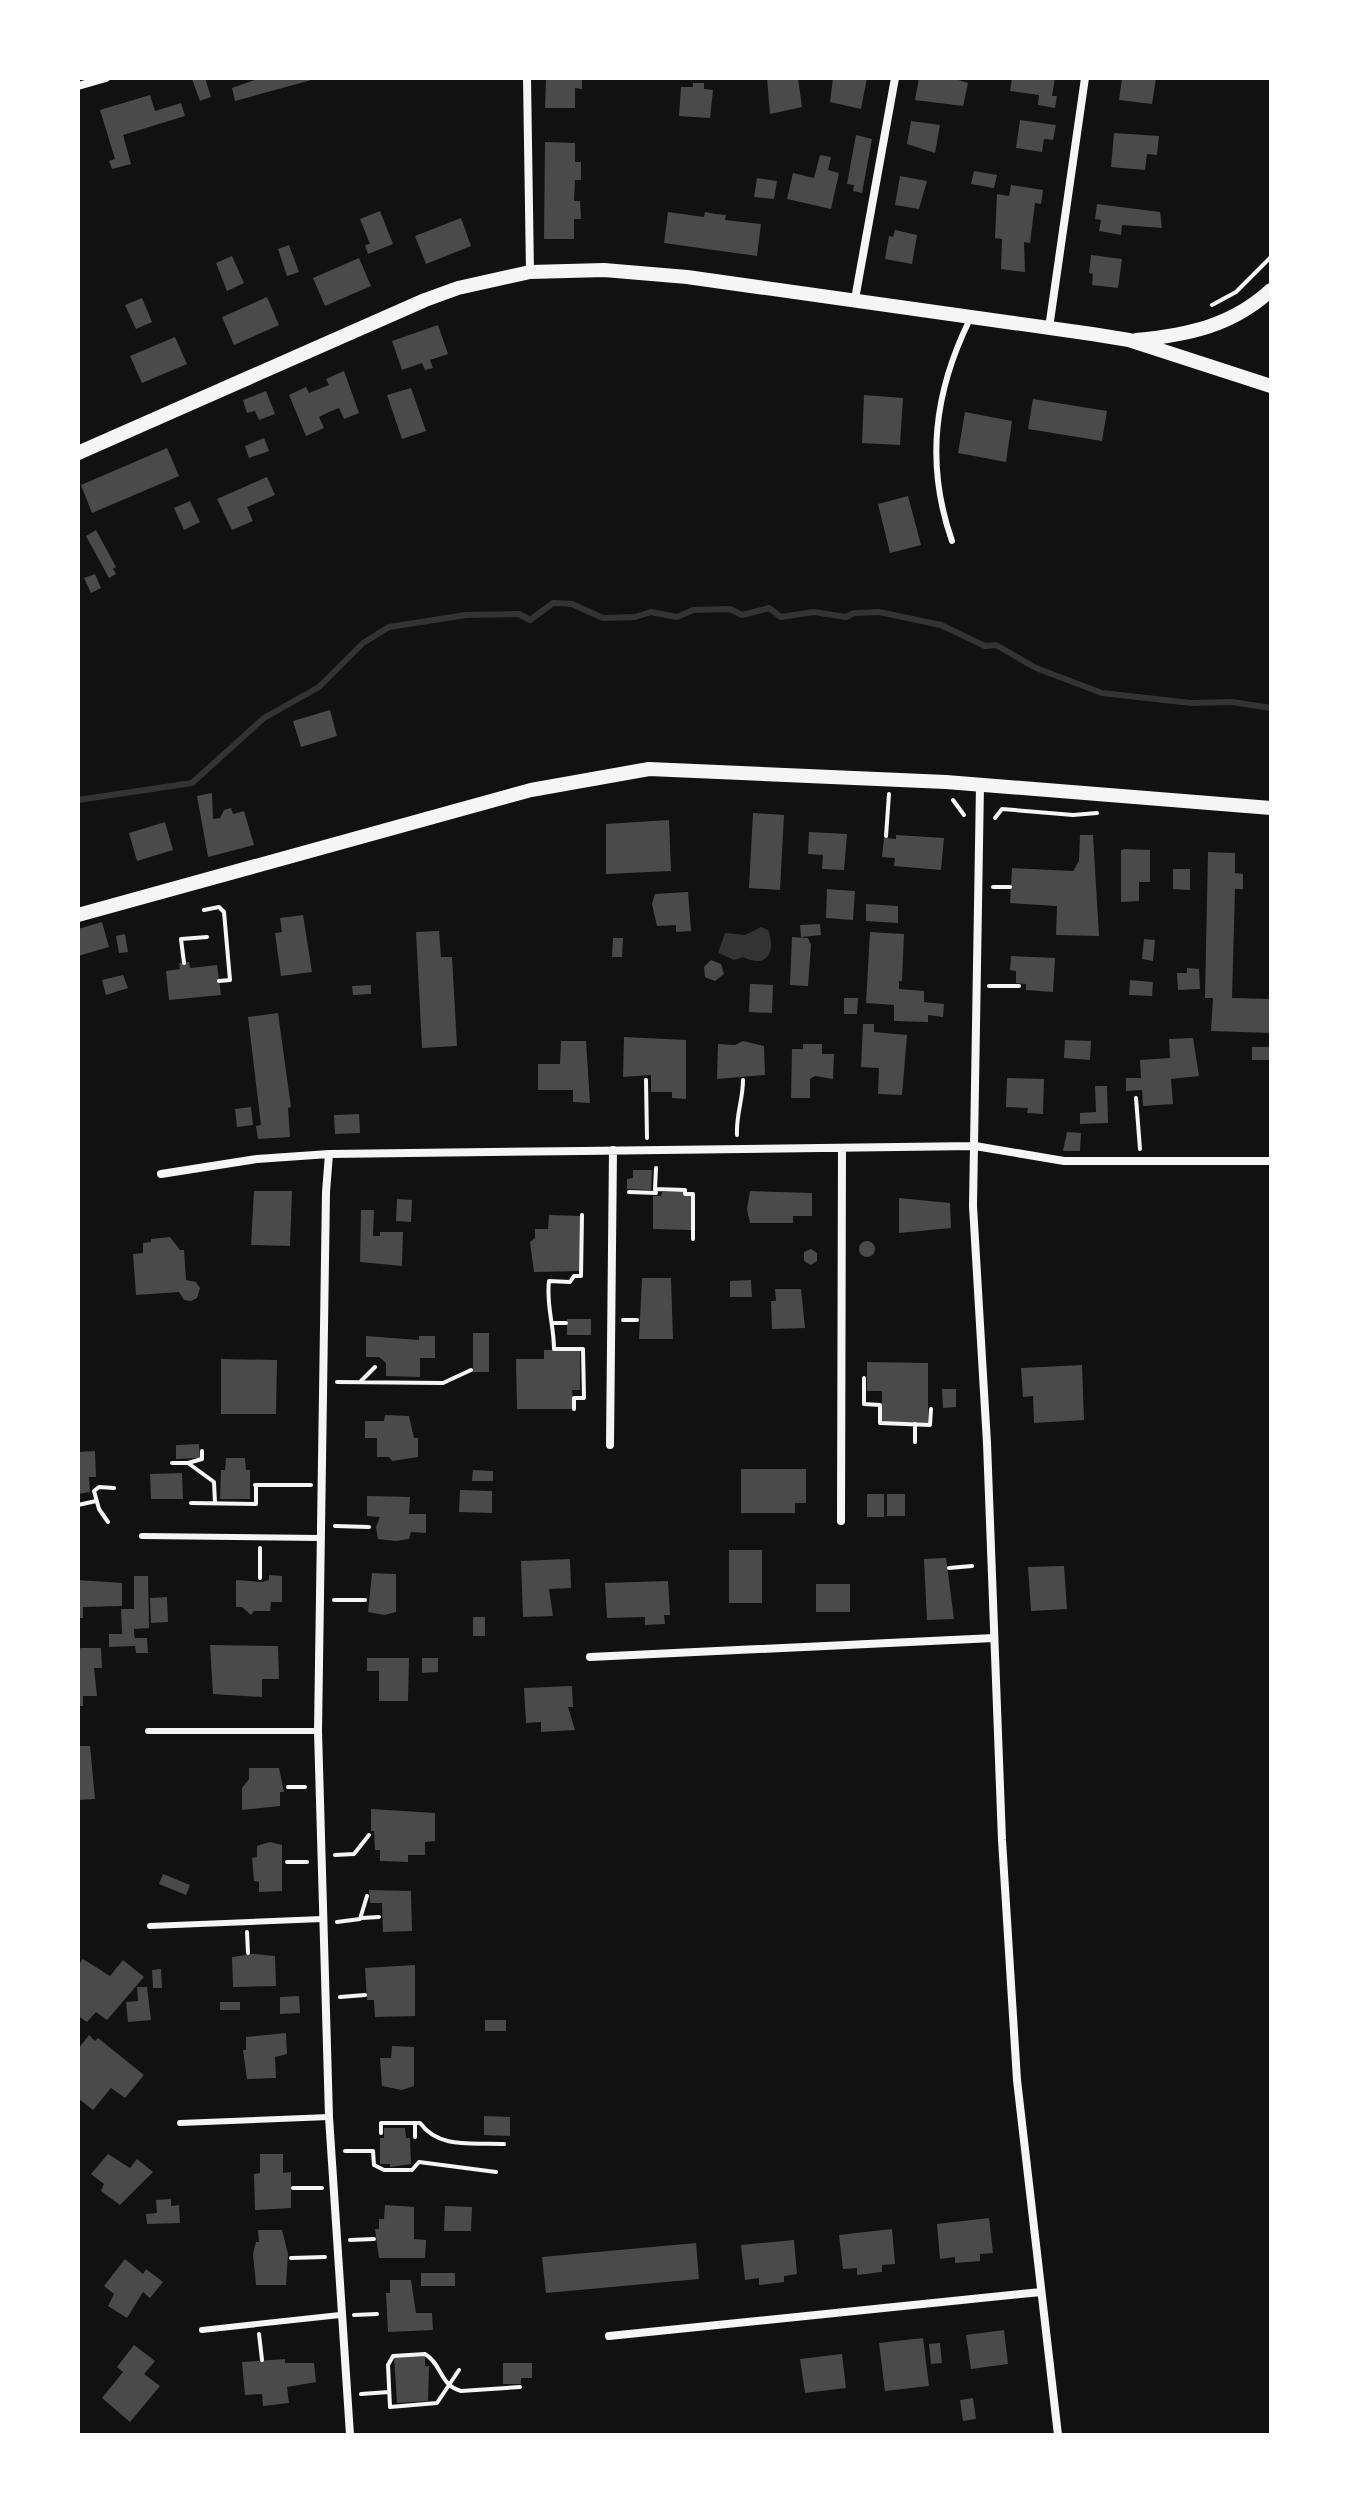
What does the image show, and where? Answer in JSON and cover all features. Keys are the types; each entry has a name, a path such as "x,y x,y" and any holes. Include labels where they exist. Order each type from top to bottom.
{"street":[{"path":"78,86 106,78"},
{"path":"527,78 530,272"},
{"path":"855,299 895,78"},
{"path":"1049,328 1085,78"},
{"path":"78,453 425,300 458,288 530,272 644,273 855,299 1129,340 1271,386"},
{"path":"1129,340 1173,336 1218,325 1255,304 1271,290"},
{"path":"78,915 531,790 614,773 692,768 980,785 1271,808"},
{"path":"980,785 973,1206 1017,2080 1058,2435"},
{"path":"161,1174 257,1159 329,1154 613,1150 975,1146 1038,1159 1141,1163 1271,1161"},
{"path":"841,1521 842,1148"},
{"path":"610,1445 613,1150"},
{"path":"329,1154 318,1731 329,2117 350,2435"},
{"path":"590,1657 994,1638"},
{"path":"609,2336 1041,2292"}],"lane":[{"path":"952,541 936,490 940,401 947,369 972,316"},
{"path":"142,1536 320,1538"},
{"path":"148,1731 318,1731"},
{"path":"150,1926 322,1920"},
{"path":"180,2123 329,2117"},
{"path":"202,2330 340,2315"}],"path":[{"path":"1209,306 1236,292 1271,257"},
{"path":"881,791 900,792"},
{"path":"886,836 889,792"},
{"path":"944,797 959,805 964,818"},
{"path":"994,820 1002,809 1073,815 1100,813"},
{"path":"204,910 219,907 224,912 230,980 219,981"},
{"path":"184,963 181,939 207,937"},
{"path":"978,985 1019,986"},
{"path":"646,1080 647,1150"},
{"path":"737,1149 736,1112 743,1096 743,1080"},
{"path":"1136,1098 1141,1163"},
{"path":"629,1192 656,1193 656,1168"},
{"path":"655,1189 685,1190 685,1194 693,1194 693,1239"},
{"path":"582,1215 581,1276 574,1276 570,1282 549,1281 548,1305 554,1323 554,1349 583,1349 584,1398"},
{"path":"622,1320 637,1320"},
{"path":"554,1323 566,1323"},
{"path":"360,1382 375,1367"},
{"path":"323,1382 443,1383 471,1370"},
{"path":"864,1378 864,1404 880,1405 880,1423 930,1425 931,1409"},
{"path":"574,1409 574,1398 597,1398"},
{"path":"915,1424 915,1442"},
{"path":"172,1463 202,1459 202,1451"},
{"path":"188,1463 214,1482 215,1503"},
{"path":"191,1503 256,1504 254,1486 321,1485"},
{"path":"108,1522 96,1501 97,1487 114,1488"},
{"path":"78,1505 96,1501"},
{"path":"320,1526 369,1527"},
{"path":"260,1537 260,1578"},
{"path":"949,1568 972,1566"},
{"path":"320,1600 365,1600"},
{"path":"287,1862 354,1854 369,1835"},
{"path":"360,1919 367,1896"},
{"path":"322,1920 379,1917"},
{"path":"325,1998 365,1995"},
{"path":"381,2133 381,2123 420,2123 428,2134 457,2145 504,2144"},
{"path":"415,2123 415,2137"},
{"path":"331,2151 373,2151 374,2165 384,2170 412,2170 419,2162 428,2162 448,2168 496,2172"},
{"path":"293,2188 333,2188"},
{"path":"335,2241 374,2239"},
{"path":"291,2258 336,2257"},
{"path":"258,2324 262,2360"},
{"path":"459,2370 449,2385 437,2403 390,2407 388,2365 393,2356 425,2354 436,2362 449,2385 461,2391 520,2387"},
{"path":"346,2395 389,2392"}],"shaded area":[{"path":"761,927 768,930 770,938 768,957 758,961 743,957 734,960 718,953 725,933 745,935"}],"building":[{"path":"205,78 211,97 200,101 192,79"},
{"path":"260,78 315,79 235,101 232,88"},
{"path":"546,78 582,79 582,89 575,88 575,108 545,108"},
{"path":"767,78 798,78 802,107 770,114"},
{"path":"833,78 867,78 861,109 830,102"},
{"path":"919,78 952,78 968,83 963,106 915,100"},
{"path":"1012,78 1055,78 1052,96 1057,96 1055,108 1038,105 1039,95 1010,91"},
{"path":"1122,78 1156,78 1152,104 1119,100"},
{"path":"693,83 704,83 704,89 713,90 710,118 679,116 681,87 693,87"},
{"path":"150,95 155,111 181,103 185,116 123,135 131,164 112,169 109,161 115,159 100,110"},
{"path":"1020,120 1056,125 1053,140 1044,139 1042,152 1016,148"},
{"path":"911,121 940,125 935,153 907,144"},
{"path":"1114,133 1159,136 1157,155 1147,154 1145,170 1111,167"},
{"path":"856,135 872,139 862,193 853,191 854,185 847,184"},
{"path":"545,142 575,143 575,162 581,162 581,180 575,180 574,201 580,201 581,219 574,219 574,239 544,239"},
{"path":"820,155 831,157 828,170 839,173 831,209 787,199 793,173 814,178"},
{"path":"974,171 997,175 994,188 971,184"},
{"path":"900,176 927,181 919,209 895,205"},
{"path":"757,178 777,181 774,199 754,197"},
{"path":"1011,185 1043,190 1041,204 1035,203 1030,243 1024,242 1025,272 1001,269 1002,239 995,238 997,194 1009,196"},
{"path":"1097,204 1160,212 1162,228 1122,225 1121,235 1099,231 1101,220 1095,219"},
{"path":"380,211 393,244 368,254 365,245 370,244 360,219"},
{"path":"668,212 704,217 705,212 726,215 725,220 761,224 757,256 664,243"},
{"path":"461,218 471,246 426,264 415,236"},
{"path":"895,230 917,235 912,264 885,259 889,236 893,237"},
{"path":"289,245 299,272 287,276 278,249"},
{"path":"1091,255 1122,259 1118,288 1092,285 1093,274 1089,273"},
{"path":"232,256 244,283 227,291 216,263"},
{"path":"359,258 371,286 325,306 313,278"},
{"path":"267,297 279,325 234,345 222,317"},
{"path":"142,298 152,322 136,329 125,305"},
{"path":"438,325 448,354 430,360 433,368 425,370 422,363 402,370 392,341"},
{"path":"175,337 187,364 142,383 130,356"},
{"path":"344,371 359,413 344,419 339,408 329,412 319,417 324,428 306,436 289,395 306,387 309,393 329,385 326,379"},
{"path":"411,388 426,431 402,439 387,395"},
{"path":"266,391 275,414 259,420 255,411 247,413 243,400"},
{"path":"864,395 903,398 900,445 862,443"},
{"path":"1033,399 1107,411 1102,441 1028,429"},
{"path":"965,412 1012,421 1006,462 958,453"},
{"path":"264,438 269,451 249,458 245,446"},
{"path":"167,448 179,476 92,513 81,485"},
{"path":"267,477 275,495 247,507 253,521 232,530 217,499"},
{"path":"908,496 921,545 890,553 878,504"},
{"path":"190,501 200,522 184,530 174,508"},
{"path":"96,530 116,567 113,569 116,574 109,578 86,536"},
{"path":"95,574 101,588 91,593 84,578"},
{"path":"330,710 337,736 301,747 293,721"},
{"path":"212,793 213,819 220,818 224,810 231,808 233,814 244,811 254,845 208,857 197,796"},
{"path":"753,813 784,815 780,890 749,888"},
{"path":"669,820 671,871 606,874 606,824"},
{"path":"165,822 173,850 137,861 129,833"},
{"path":"809,832 847,834 844,870 822,869 823,855 808,854"},
{"path":"896,835 944,838 941,870 894,866 895,858 882,857 884,838 896,839"},
{"path":"1080,835 1093,835 1099,936 1056,935 1057,906 1010,903 1012,868 1073,871 1079,861"},
{"path":"1121,850 1150,850 1150,882 1139,882 1139,901 1121,902"},
{"path":"1208,852 1235,853 1235,873 1243,874 1243,889 1235,889 1232,998 1271,999 1271,1033 1211,1031 1213,998 1205,998"},
{"path":"1173,869 1190,869 1190,890 1173,889"},
{"path":"827,889 855,891 853,920 826,918"},
{"path":"688,892 691,931 676,932 676,925 657,926 652,904 655,894"},
{"path":"866,904 898,906 898,923 866,921"},
{"path":"303,915 312,972 281,976 275,933 282,932 280,918"},
{"path":"102,922 109,947 78,956 78,929"},
{"path":"820,924 821,935 801,937 800,925"},
{"path":"439,931 441,957 452,957 457,1046 422,1048 416,932"},
{"path":"870,932 904,934 899,989 924,991 924,1002 944,1004 943,1017 928,1015 928,1022 894,1021 894,1005 866,1003"},
{"path":"125,934 128,952 119,953 116,936"},
{"path":"792,937 808,938 811,945 808,986 790,985"},
{"path":"613,938 623,938 622,957 612,957"},
{"path":"1144,939 1155,940 1153,961 1142,959"},
{"path":"1011,956 1055,958 1053,992 1026,990 1026,984 1016,983 1016,971 1010,970"},
{"path":"711,960 721,964 724,974 715,981 705,977 704,967"},
{"path":"189,962 190,968 217,965 221,995 169,1000 166,971 180,969 179,963"},
{"path":"1187,968 1199,969 1200,989 1178,990 1177,973 1187,973"},
{"path":"123,975 128,988 106,995 102,980"},
{"path":"1130,980 1153,982 1152,996 1129,995"},
{"path":"750,984 773,985 772,1013 749,1012"},
{"path":"371,985 371,994 353,995 352,986"},
{"path":"844,998 858,998 857,1014 844,1014"},
{"path":"278,1013 291,1107 288,1108 290,1137 258,1139 256,1126 261,1125 248,1017"},
{"path":"863,1024 874,1024 874,1032 907,1035 902,1095 878,1094 879,1068 861,1067"},
{"path":"624,1037 686,1040 686,1099 672,1098 672,1092 651,1092 651,1075 623,1077"},
{"path":"1193,1038 1199,1076 1171,1079 1173,1104 1143,1106 1142,1090 1126,1091 1126,1078 1141,1078 1140,1060 1170,1058 1169,1039"},
{"path":"1065,1040 1091,1041 1090,1060 1064,1058"},
{"path":"561,1041 586,1041 590,1103 573,1102 573,1090 538,1090 538,1064 560,1064"},
{"path":"743,1041 764,1046 765,1075 717,1079 718,1044 735,1045"},
{"path":"803,1044 822,1044 822,1054 834,1054 833,1079 815,1076 810,1079 810,1098 791,1098 792,1049 803,1049"},
{"path":"1252,1047 1271,1047 1271,1060 1252,1060"},
{"path":"1007,1078 1044,1079 1043,1114 1027,1113 1028,1108 1006,1107"},
{"path":"1095,1086 1107,1086 1108,1123 1080,1124 1080,1113 1096,1112"},
{"path":"251,1107 253,1125 237,1127 235,1109"},
{"path":"359,1114 360,1133 335,1134 334,1115"},
{"path":"1067,1132 1081,1133 1080,1151 1063,1151"},
{"path":"633,1170 652,1170 651,1190 627,1189 627,1179 633,1178"},
{"path":"254,1191 292,1191 290,1246 251,1245"},
{"path":"750,1191 812,1193 812,1216 793,1216 793,1223 750,1223 747,1209"},
{"path":"662,1192 683,1192 683,1196 691,1196 691,1230 653,1229 653,1196 661,1196"},
{"path":"899,1198 950,1203 951,1228 899,1233"},
{"path":"397,1199 412,1200 411,1222 396,1221"},
{"path":"361,1210 374,1210 373,1236 380,1236 380,1232 403,1232 402,1266 360,1262"},
{"path":"549,1215 581,1216 580,1271 534,1272 530,1242 535,1238 535,1229 548,1229"},
{"path":"170,1237 180,1250 184,1250 186,1280 196,1282 200,1288 197,1298 191,1301 184,1300 179,1292 136,1295 133,1254 143,1253 143,1243 151,1242 151,1239"},
{"path":"867,1241 875,1249 867,1257 859,1249"},
{"path":"811,1249 817,1253 817,1261 811,1265 804,1261 804,1252"},
{"path":"642,1278 671,1278 673,1339 639,1339"},
{"path":"751,1280 752,1297 730,1297 730,1281"},
{"path":"775,1289 801,1289 805,1328 772,1329 771,1301 776,1301"},
{"path":"567,1319 591,1319 591,1335 567,1335"},
{"path":"473,1333 489,1333 489,1372 473,1372"},
{"path":"366,1336 419,1340 419,1336 435,1336 435,1358 420,1358 420,1377 386,1376 386,1363 379,1357 366,1357"},
{"path":"544,1350 580,1350 580,1390 572,1390 573,1409 517,1409 516,1359 544,1359"},
{"path":"221,1359 277,1360 276,1414 221,1414"},
{"path":"867,1362 928,1363 928,1423 882,1422 882,1391 867,1391"},
{"path":"1082,1365 1084,1420 1034,1423 1033,1396 1023,1397 1021,1368"},
{"path":"942,1389 956,1389 956,1407 943,1408"},
{"path":"385,1415 409,1416 414,1438 418,1438 418,1457 392,1461 389,1457 377,1457 377,1438 365,1438 365,1421 384,1421"},
{"path":"199,1444 200,1458 176,1459 176,1445"},
{"path":"95,1451 96,1477 89,1477 90,1492 78,1494 78,1452"},
{"path":"226,1458 245,1458 246,1470 250,1470 250,1499 220,1499 221,1470 225,1470"},
{"path":"741,1469 806,1469 806,1503 795,1503 795,1513 741,1513"},
{"path":"473,1470 493,1471 493,1481 472,1481"},
{"path":"182,1473 183,1499 151,1499 150,1474"},
{"path":"460,1490 492,1491 492,1513 459,1512"},
{"path":"867,1494 884,1494 884,1517 867,1517"},
{"path":"887,1494 905,1494 905,1516 887,1516"},
{"path":"367,1496 410,1497 409,1514 426,1514 426,1533 411,1532 409,1539 396,1541 378,1539 376,1527 380,1517 367,1516"},
{"path":"729,1550 762,1550 762,1603 729,1603"},
{"path":"946,1558 954,1619 927,1620 924,1559"},
{"path":"570,1559 571,1588 549,1589 553,1616 523,1617 521,1561"},
{"path":"1064,1566 1067,1609 1031,1611 1028,1567"},
{"path":"372,1573 396,1574 396,1612 384,1615 368,1612"},
{"path":"269,1575 282,1576 282,1602 271,1602 270,1611 254,1611 251,1615 242,1607 236,1607 236,1580 262,1582 269,1580"},
{"path":"134,1576 148,1576 149,1628 134,1629 134,1634 135,1638 147,1638 148,1653 136,1653 135,1646 109,1647 109,1634 122,1634 121,1609 134,1609"},
{"path":"78,1580 122,1583 122,1606 83,1607 83,1618 78,1618"},
{"path":"668,1581 670,1615 664,1615 665,1624 645,1625 645,1617 607,1618 605,1583"},
{"path":"816,1584 850,1584 850,1612 816,1612"},
{"path":"167,1597 168,1622 151,1623 150,1598"},
{"path":"473,1617 485,1617 485,1636 473,1636"},
{"path":"210,1645 278,1646 279,1679 262,1679 262,1697 213,1694"},
{"path":"101,1648 102,1668 94,1668 97,1696 83,1696 83,1706 78,1706 78,1650"},
{"path":"367,1658 409,1658 408,1701 379,1701 379,1671 367,1671"},
{"path":"422,1658 438,1658 438,1672 422,1673"},
{"path":"572,1686 573,1707 568,1707 575,1730 541,1732 541,1722 526,1723 524,1688"},
{"path":"78,1746 90,1746 95,1799 78,1800"},
{"path":"249,1768 279,1768 284,1792 280,1792 280,1806 242,1810 242,1788 249,1779"},
{"path":"371,1809 435,1813 435,1841 425,1842 425,1855 408,1855 408,1862 380,1861 380,1850 375,1850 374,1831 371,1831"},
{"path":"270,1842 282,1845 282,1891 259,1892 259,1882 254,1881 252,1858 257,1857 257,1846"},
{"path":"163,1874 190,1885 186,1895 159,1884"},
{"path":"369,1890 411,1891 412,1931 383,1932 382,1903 370,1903"},
{"path":"253,1954 275,1956 276,1986 233,1987 232,1957"},
{"path":"83,1959 110,1976 123,1960 144,1977 107,2020 96,2012 87,2022 78,2016 78,1965"},
{"path":"415,1965 415,2016 375,2017 374,2000 367,2000 365,1968"},
{"path":"161,1969 162,1988 153,1988 152,1970"},
{"path":"137,1987 147,1987 151,2020 128,2022 126,2002 138,2001"},
{"path":"299,1996 300,2013 280,2014 280,1997"},
{"path":"220,2002 240,2002 240,2010 220,2010"},
{"path":"485,2020 506,2020 506,2031 485,2031"},
{"path":"286,2033 287,2054 275,2057 276,2078 247,2079 243,2050 246,2050 246,2037"},
{"path":"89,2035 95,2041 98,2038 144,2075 125,2098 111,2088 93,2110 78,2098 78,2049"},
{"path":"392,2046 414,2047 414,2086 402,2090 382,2086 380,2058 391,2058"},
{"path":"484,2116 510,2117 510,2136 484,2135"},
{"path":"384,2128 405,2128 406,2138 410,2138 411,2164 390,2167 390,2164 380,2164 380,2138 384,2138"},
{"path":"108,2154 130,2168 137,2159 153,2172 120,2205 101,2191 104,2184 91,2174"},
{"path":"260,2154 283,2154 283,2173 291,2172 291,2208 255,2210 254,2174 260,2173"},
{"path":"171,2199 171,2206 179,2205 180,2223 147,2224 146,2214 157,2213 156,2200"},
{"path":"385,2205 414,2207 414,2239 426,2240 425,2258 379,2258 375,2229 379,2229 379,2219 384,2219"},
{"path":"445,2206 472,2207 471,2231 444,2231"},
{"path":"989,2218 993,2253 980,2254 980,2261 955,2263 955,2257 940,2259 937,2224"},
{"path":"892,2229 895,2264 882,2265 882,2272 857,2275 857,2268 843,2269 839,2235"},
{"path":"258,2230 282,2230 288,2254 286,2285 256,2285 253,2254 256,2242 259,2242"},
{"path":"794,2240 797,2274 784,2276 784,2282 759,2285 759,2278 745,2280 741,2245"},
{"path":"696,2243 699,2279 546,2293 542,2257"},
{"path":"125,2259 143,2274 146,2269 163,2282 150,2298 143,2292 127,2318 108,2306 114,2294 104,2286"},
{"path":"421,2273 455,2273 455,2286 421,2286"},
{"path":"390,2280 411,2280 416,2313 432,2313 433,2330 388,2332 386,2293 390,2293"},
{"path":"1004,2330 1008,2364 971,2369 966,2335"},
{"path":"923,2338 929,2386 885,2391 879,2343"},
{"path":"940,2343 942,2363 931,2364 929,2344"},
{"path":"134,2345 155,2361 144,2374 160,2386 130,2422 102,2398 123,2372 117,2367"},
{"path":"842,2354 846,2388 805,2393 800,2359"},
{"path":"425,2355 425,2366 429,2366 428,2401 397,2403 394,2357"},
{"path":"285,2359 285,2363 314,2363 316,2382 287,2387 289,2403 263,2406 262,2394 245,2395 242,2362"},
{"path":"503,2363 532,2363 532,2378 521,2378 521,2384 503,2384"},
{"path":"973,2398 976,2419 963,2421 960,2400"}],"waterway":[{"path":"78,800 192,783 264,718 319,687 363,643 389,627 466,615 519,614 530,620 553,603 572,604 603,618 635,617 651,612 677,617 693,610 730,609 742,615 769,608 781,617 814,612 846,617 854,613 879,612 941,625 985,646 996,645 1036,668 1102,693 1191,703 1232,702 1271,708"}]}
